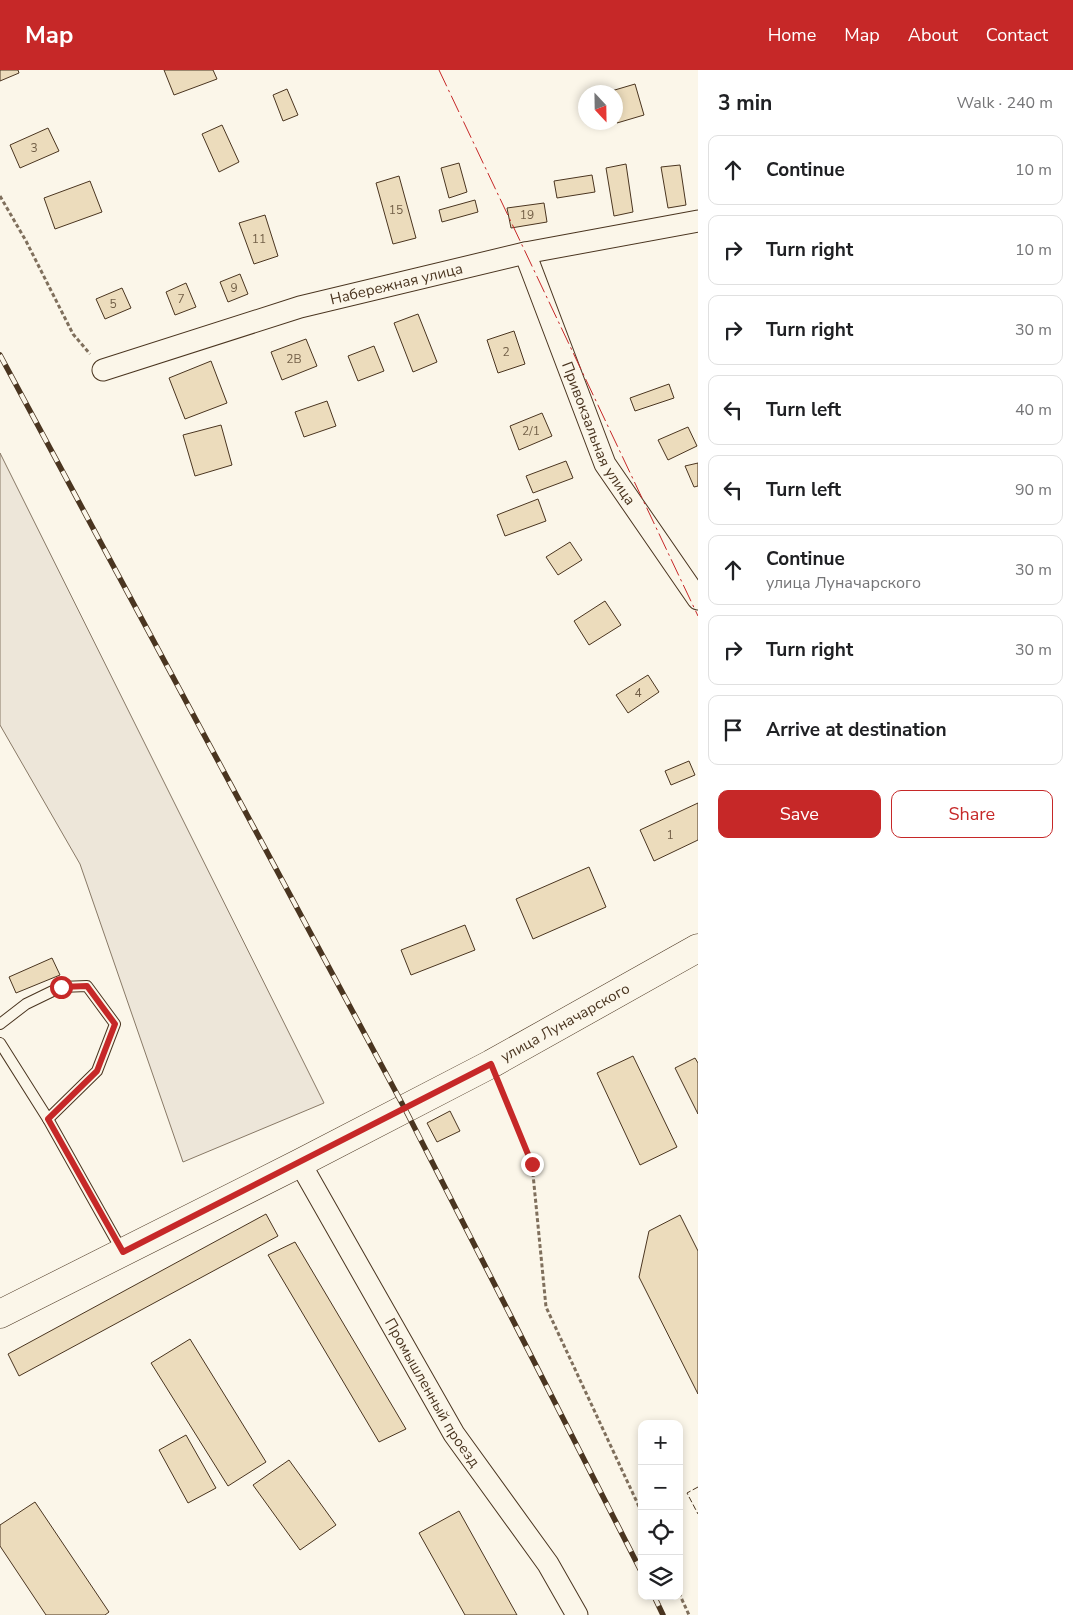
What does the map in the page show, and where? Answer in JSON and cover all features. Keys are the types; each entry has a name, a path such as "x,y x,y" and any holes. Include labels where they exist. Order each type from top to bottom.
{"main road":[{"name":"улица Луначарского","path":"0,1314 300,1163 491,1064 698,948"}],"street":[{"name":"Набережная улица","path":"103,370 300,307 525,253 698,221"},
{"name":"Привокзальная улица","path":"525,253 606,464 698,599"},
{"name":"Промышленный проезд","path":"300,1163 454,1434 548,1564 577,1615"}],"lane":[{"path":"0,1024 26,1004 61,987 87,986 115,1024 97,1071 48,1119"},
{"path":"0,1043 48,1119 123,1252"}],"path":[{"path":"0,196 26,240 73,334 103,370"},
{"path":"491,1064 532,1164 546,1307 641,1510"},
{"path":"682,1600 689,1615"}],"shaded area":[{"path":"0,453 324,1103 183,1162 80,864 0,725"}],"building":[{"path":"0,70 18,70 19,73 0,81"},
{"path":"164,70 213,70 217,79 174,95"},
{"path":"635,84 644,115 623,121 623,88"},
{"path":"287,89 298,115 283,121 273,95"},
{"path":"222,125 239,162 219,172 202,134"},
{"path":"48,128 59,151 20,168 10,145"},
{"path":"459,163 467,192 449,198 441,168"},
{"path":"626,164 633,212 614,216 606,168"},
{"path":"680,165 686,205 668,208 661,167"},
{"path":"592,175 595,192 557,198 554,181"},
{"path":"399,176 416,238 393,244 376,183"},
{"path":"90,181 102,212 55,229 44,198"},
{"path":"475,200 478,212 442,222 439,210"},
{"path":"544,203 547,222 511,228 507,208"},
{"path":"265,215 278,256 254,264 239,223"},
{"path":"240,274 248,294 228,302 220,282"},
{"path":"186,283 196,307 175,315 166,292"},
{"path":"122,288 131,308 105,319 96,299"},
{"path":"418,314 437,362 413,372 394,323"},
{"path":"514,331 525,364 498,373 487,340"},
{"path":"306,339 317,366 282,380 271,352"},
{"path":"374,346 384,371 358,381 348,356"},
{"path":"211,361 227,403 185,419 169,378"},
{"path":"669,384 674,398 635,411 630,398"},
{"path":"327,401 336,426 304,437 295,412"},
{"path":"542,413 552,436 519,450 510,426"},
{"path":"221,425 232,465 195,476 183,435"},
{"path":"688,427 697,446 668,460 658,440"},
{"path":"566,461 573,478 533,493 526,476"},
{"path":"698,463 698,486 694,487 685,466"},
{"path":"538,499 546,521 505,536 497,515"},
{"path":"570,542 582,560 558,575 546,557"},
{"path":"605,601 621,625 589,645 574,621"},
{"path":"648,675 659,692 628,713 616,695"},
{"path":"689,761 695,775 671,785 665,771"},
{"path":"698,803 698,840 654,861 640,830"},
{"path":"589,867 606,907 533,939 516,899"},
{"path":"465,925 475,950 411,975 401,950"},
{"path":"52,958 60,975 16,993 9,977"},
{"path":"633,1056 677,1147 640,1165 597,1073"},
{"path":"695,1058 698,1063 698,1114 675,1068"},
{"path":"450,1111 460,1131 437,1142 427,1123"},
{"path":"266,1214 278,1236 19,1376 8,1354"},
{"path":"680,1215 698,1251 698,1394 639,1277 649,1231"},
{"path":"295,1242 406,1429 379,1442 268,1255"},
{"path":"190,1339 266,1462 228,1486 151,1363"},
{"path":"186,1435 216,1488 188,1503 159,1450"},
{"path":"289,1460 336,1525 300,1550 253,1485"},
{"path":"35,1502 109,1612 105,1615 46,1615 0,1546 0,1525"},
{"path":"459,1511 517,1615 465,1615 419,1533"}],"railway":[{"path":"0,355 405,1109 638,1565"},
{"path":"656,1600 663,1615"}],"fence":[{"path":"698,1487 687,1493 698,1514"}],"power":[{"path":"439,70 698,616"}],"route":[{"path":"61,987 87,986 115,1024 97,1071 48,1119 123,1252 491,1064 532,1164"}]}
